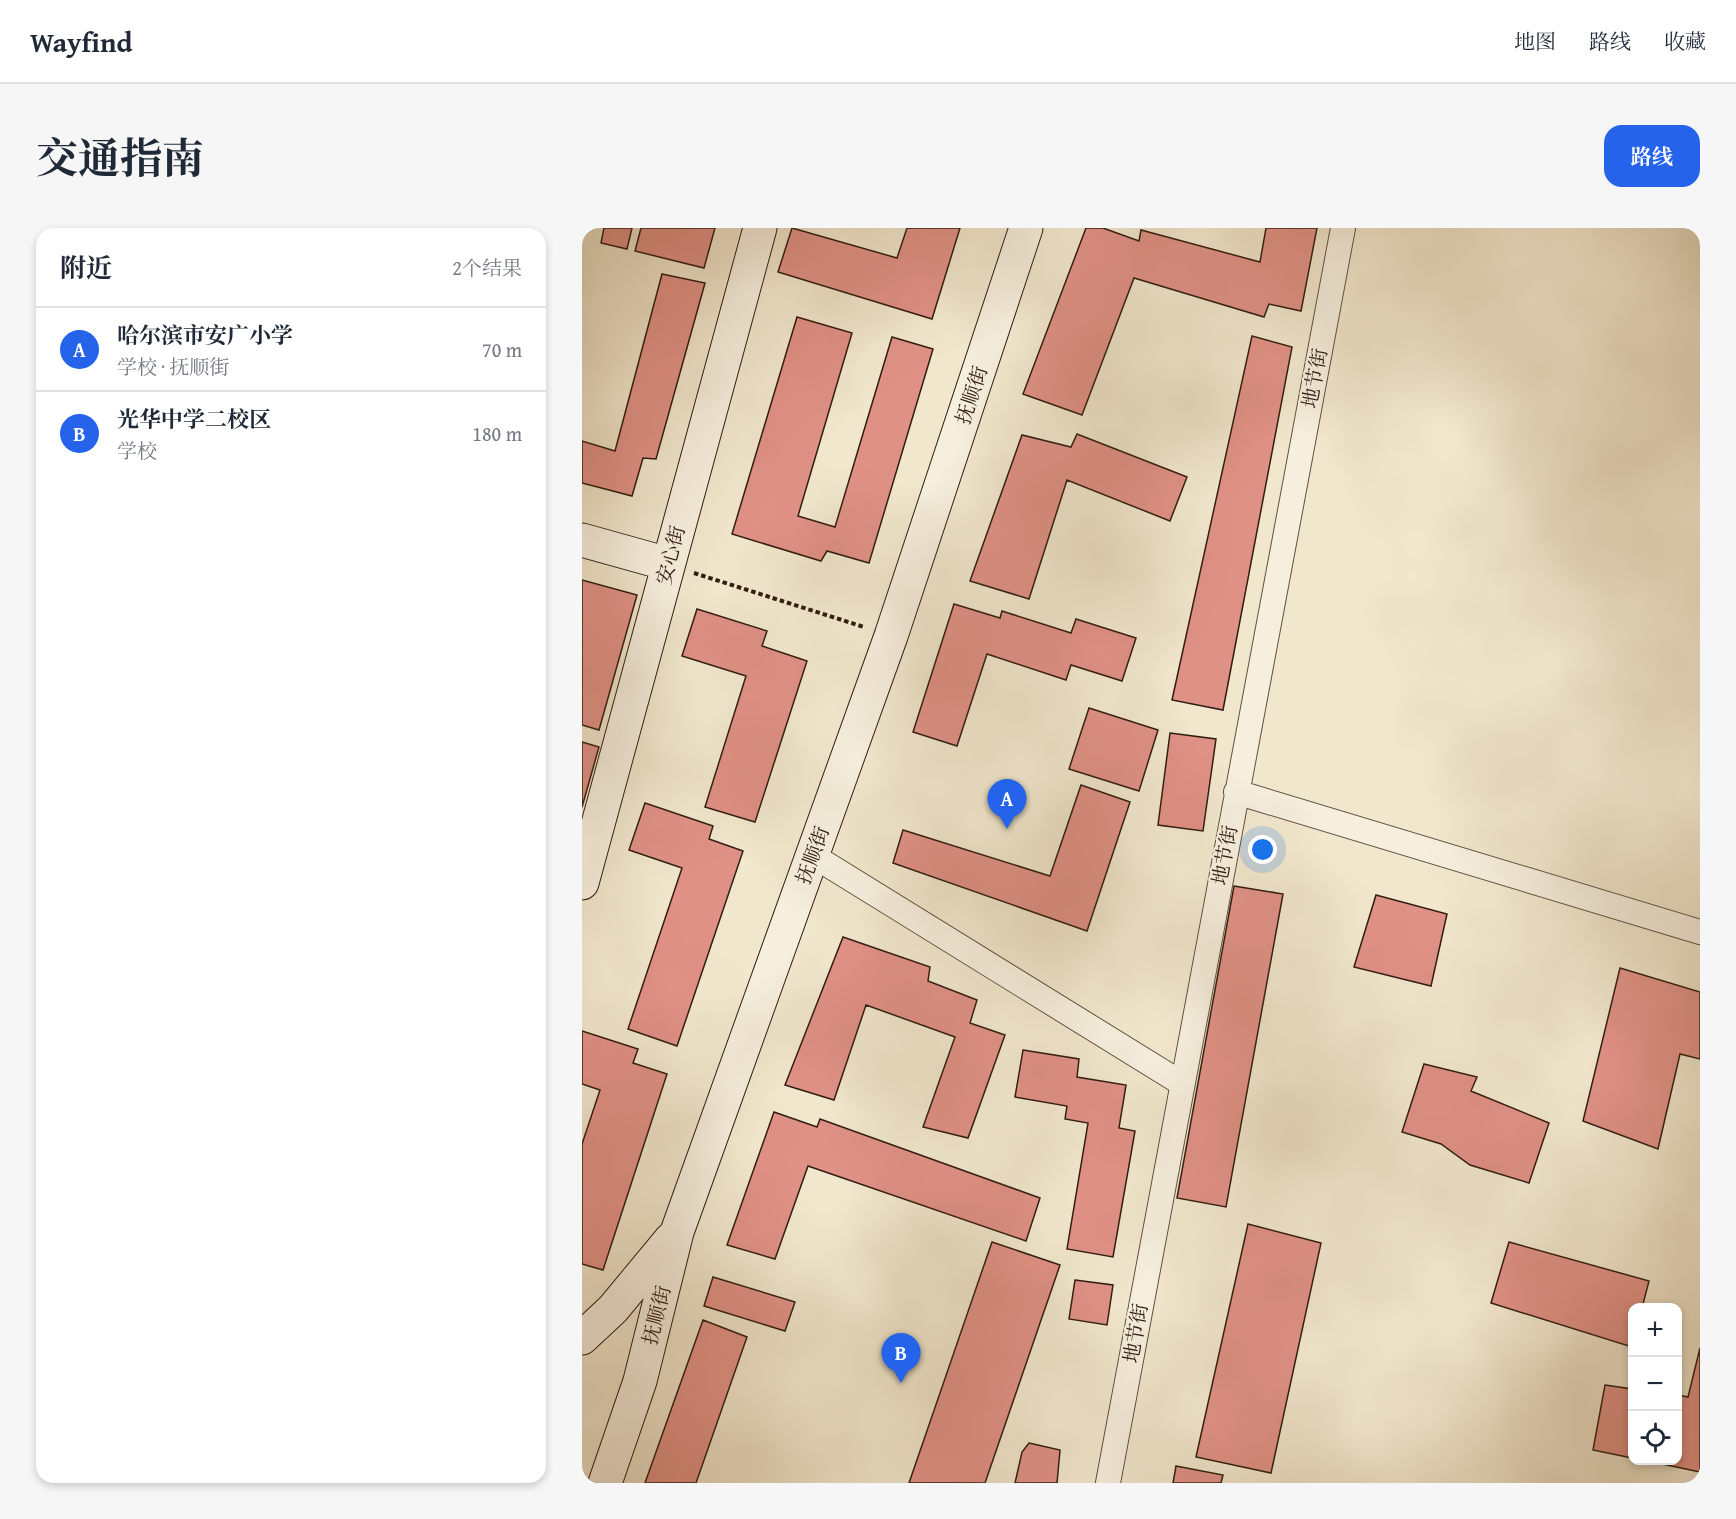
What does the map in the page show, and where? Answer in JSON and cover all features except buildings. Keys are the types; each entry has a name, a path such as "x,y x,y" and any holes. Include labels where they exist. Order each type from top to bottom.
{"main road":[{"name":"安心街","path":"582,883 760,228"},
{"name":"抚顺街","path":"605,1483 640,1382 677,1232 891,636 1026,228"},
{"path":"582,540 668,564"},
{"path":"582,1338 613,1309 677,1232"}],"street":[{"name":"地节街","path":"1108,1483 1181,1083 1343,228"},
{"path":"1236,792 1700,932"},
{"path":"812,855 1181,1083"}],"path":[{"path":"668,564 891,636"}],"place":[{"name":"哈尔滨市安广小学","path":"1007,829"},
{"name":"光华中学二校区","path":"901,1383"}]}
